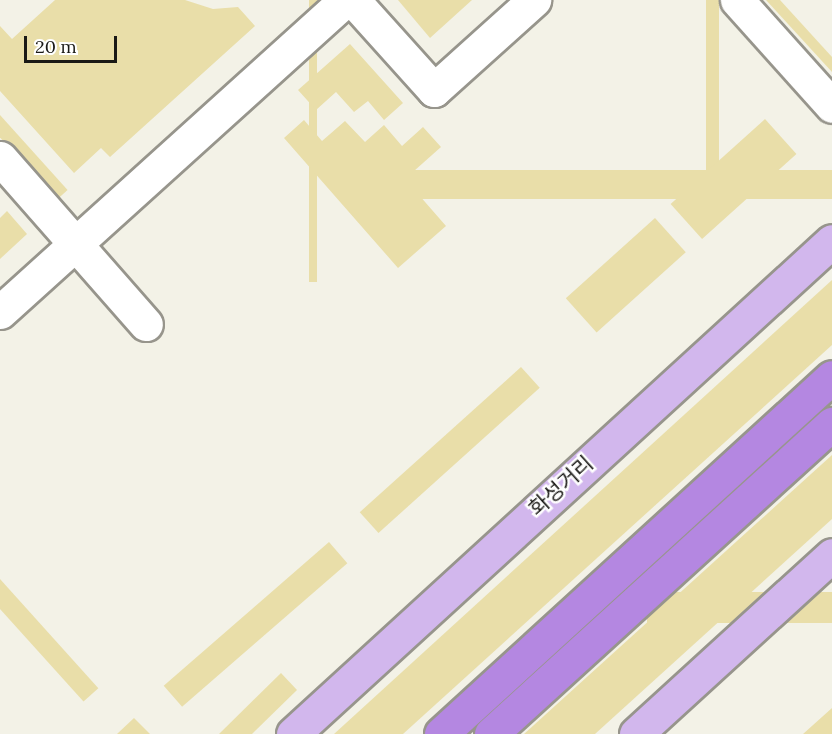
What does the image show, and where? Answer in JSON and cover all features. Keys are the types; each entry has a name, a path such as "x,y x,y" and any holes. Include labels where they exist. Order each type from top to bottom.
{"highway":[{"path":"441,734 832,377"},
{"path":"491,734 832,424"}],"main road":[{"name":"화성거리","path":"293,734 832,241"},
{"path":"636,734 832,555"}],"street":[{"path":"0,312 345,0"},
{"path":"353,0 434,90 534,0"},
{"path":"737,0 832,106"},
{"path":"0,158 146,324"}],"shaded area":[{"path":"55,0 185,0 213,9 238,7 255,26 110,157 101,148 74,173 0,91 0,26 12,39"},
{"path":"309,0 317,0 317,282 309,282"},
{"path":"398,0 472,0 430,38"},
{"path":"706,0 719,0 719,176 706,176"},
{"path":"766,0 780,0 832,57 832,72"},
{"path":"339,21 343,26 148,184 144,179"},
{"path":"350,44 403,103 384,120 368,101 354,112 336,92 316,110 298,90"},
{"path":"0,115 68,190 56,200 0,137"},
{"path":"765,119 796,154 702,239 671,204"},
{"path":"304,120 322,141 345,121 365,142 384,125 402,146 423,127 441,147 405,179 446,226 398,268 284,138"},
{"path":"364,170 832,170 832,199 364,199"},
{"path":"7,211 27,234 0,259 0,218"},
{"path":"655,218 686,252 597,332 566,298"},
{"path":"832,280 832,345 403,734 334,734"},
{"path":"521,367 540,388 378,533 360,512"},
{"path":"832,455 832,519 595,734 524,734"},
{"path":"329,542 347,563 182,707 164,686"},
{"path":"0,579 98,688 83,702 0,609"},
{"path":"647,592 832,592 832,623 647,623"},
{"path":"281,673 297,690 252,734 219,734"},
{"path":"832,708 832,734 803,734"},
{"path":"134,718 150,734 117,734"}]}
